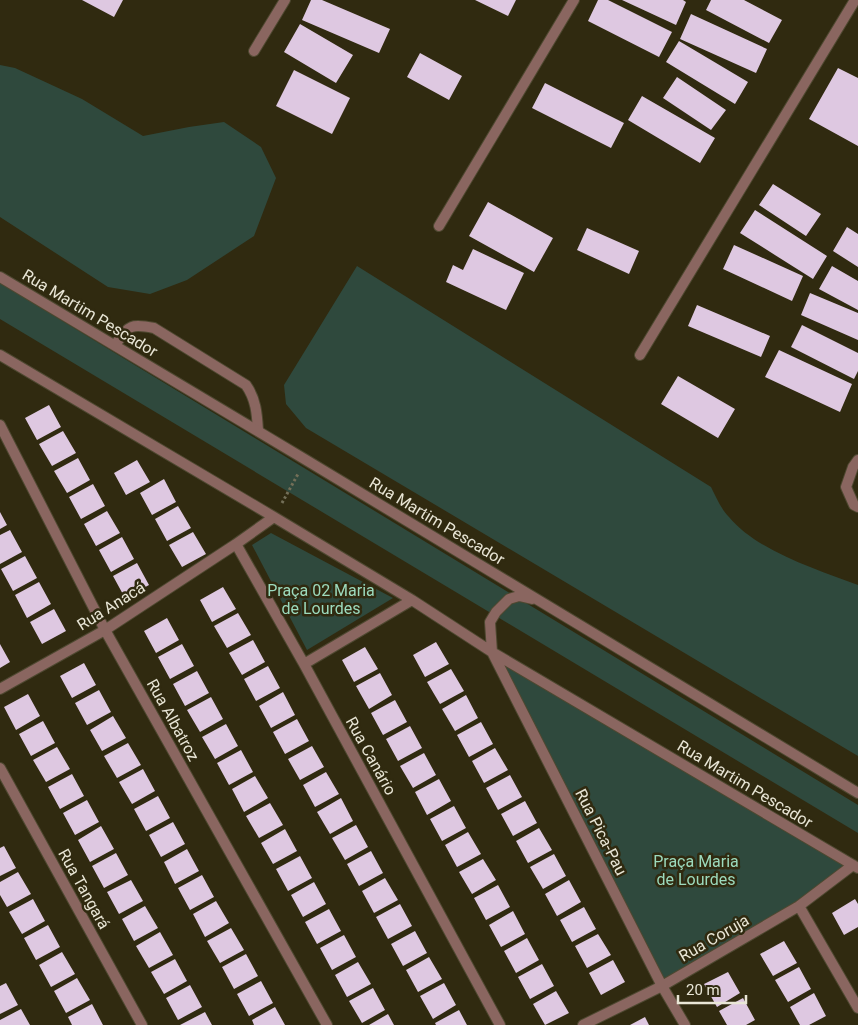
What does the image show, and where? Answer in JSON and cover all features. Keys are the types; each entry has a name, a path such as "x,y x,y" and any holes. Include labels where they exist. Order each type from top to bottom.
{"street":[{"path":"254,51 285,0"},
{"path":"439,226 574,0"},
{"path":"640,355 855,0"},
{"name":"Rua Martim Pescador","path":"0,277 258,430 858,793"},
{"path":"114,345 126,330 132,326 154,328 246,386 253,395 258,430"},
{"name":"Rua Martim Pescador","path":"0,355 274,516 412,600 492,652 855,867"},
{"name":"Rua Albatroz","path":"0,425 105,630 328,1025"},
{"path":"858,460 846,486 854,504 858,507"},
{"path":"236,544 274,516"},
{"name":"Rua Anacá","path":"0,689 105,630 236,544"},
{"name":"Rua Canário","path":"236,544 304,664 500,1025"},
{"path":"492,652 490,622 501,606 509,599 519,596 542,602"},
{"path":"304,664 412,600"},
{"name":"Rua Pica-Pau","path":"492,652 662,986 685,1025"},
{"name":"Rua Tangará","path":"0,768 142,1025"},
{"name":"Rua Coruja","path":"583,1025 662,986 798,906 855,867"},
{"path":"798,906 858,1008"}],"path":[{"path":"274,516 306,460"}],"green space":[{"path":"0,65 15,68 82,99 143,136 224,122 261,147 276,178 254,236 187,280 150,294 108,287 0,217"},
{"path":"357,266 711,487 726,514 755,540 807,566 858,585 858,756 306,428 286,404 284,385"},
{"path":"0,283 858,805 858,833 0,319"},
{"name":"Praça 02 Maria de Lourdes","path":"271,533 393,598 307,650 252,545"},
{"name":"Praça Maria de Lourdes","path":"497,657 850,865 798,904 663,983"}],"building":[{"path":"82,0 123,0 114,17"},
{"path":"311,0 322,0 390,29 379,53 302,20"},
{"path":"475,0 516,0 508,16"},
{"path":"598,0 608,0 672,32 659,57 588,21"},
{"path":"622,0 683,0 686,2 676,25"},
{"path":"711,0 744,0 782,20 769,43 706,10"},
{"path":"691,14 767,49 756,73 680,39"},
{"path":"300,24 353,55 336,83 284,52"},
{"path":"679,41 748,82 735,104 666,62"},
{"path":"420,53 462,76 449,100 407,77"},
{"path":"838,68 858,78 858,146 809,119"},
{"path":"294,70 350,98 332,134 276,106"},
{"path":"677,77 726,110 711,130 663,98"},
{"path":"545,83 624,123 611,148 532,108"},
{"path":"642,96 715,138 700,163 628,120"},
{"path":"773,184 821,214 806,236 759,205"},
{"path":"488,202 553,238 534,272 469,236"},
{"path":"755,210 827,256 813,279 740,233"},
{"path":"847,227 858,234 858,267 833,251"},
{"path":"587,228 639,251 629,274 577,250"},
{"path":"734,245 803,276 792,301 723,269"},
{"path":"473,249 524,273 506,310 446,282 453,265 463,270"},
{"path":"832,266 858,281 858,310 819,289"},
{"path":"810,293 858,313 858,340 801,315"},
{"path":"697,305 770,336 761,357 688,326"},
{"path":"802,325 858,353 858,371 854,379 791,347"},
{"path":"779,350 852,384 840,412 765,377"},
{"path":"678,376 735,409 718,438 661,404"},
{"path":"49,405 61,427 37,440 25,418"},
{"path":"63,431 76,453 52,466 39,444"},
{"path":"78,458 90,480 67,493 54,471"},
{"path":"137,460 150,482 126,495 114,473"},
{"path":"164,479 176,502 152,515 140,493"},
{"path":"93,484 105,506 81,519 69,497"},
{"path":"178,506 191,528 167,541 155,519"},
{"path":"107,511 120,533 96,546 84,524"},
{"path":"0,512 7,525 0,529"},
{"path":"10,530 22,552 0,564 0,535"},
{"path":"193,532 206,554 182,567 169,545"},
{"path":"122,537 134,559 111,572 99,550"},
{"path":"25,556 37,578 13,591 1,569"},
{"path":"137,563 149,585 125,598 113,576"},
{"path":"39,582 51,604 27,618 15,595"},
{"path":"223,587 236,609 212,622 200,600"},
{"path":"54,609 66,631 42,644 30,622"},
{"path":"238,613 251,635 227,648 214,626"},
{"path":"167,618 179,640 156,653 144,631"},
{"path":"253,640 265,662 242,675 229,653"},
{"path":"436,642 449,664 425,677 413,655"},
{"path":"0,644 10,662 0,668"},
{"path":"182,644 194,666 170,679 158,657"},
{"path":"365,647 378,669 354,682 342,660"},
{"path":"84,663 96,685 72,698 60,676"},
{"path":"268,666 280,688 256,701 244,679"},
{"path":"451,669 464,691 440,704 427,682"},
{"path":"197,671 209,693 185,706 173,684"},
{"path":"380,673 392,695 369,709 356,686"},
{"path":"99,690 111,712 87,725 75,703"},
{"path":"283,692 295,715 271,728 259,706"},
{"path":"28,694 40,716 16,730 4,707"},
{"path":"466,695 478,718 455,731 442,709"},
{"path":"211,697 223,719 200,732 187,710"},
{"path":"395,700 407,722 383,735 371,713"},
{"path":"113,716 126,738 102,751 90,730"},
{"path":"297,719 309,741 285,754 273,732"},
{"path":"43,721 55,743 31,756 19,734"},
{"path":"481,722 493,744 469,757 457,735"},
{"path":"226,724 238,746 215,759 202,737"},
{"path":"410,726 422,748 398,761 386,739"},
{"path":"128,743 141,765 117,778 104,756"},
{"path":"312,746 324,767 300,780 288,759"},
{"path":"57,747 70,769 46,782 33,760"},
{"path":"495,748 508,770 484,783 472,761"},
{"path":"241,750 253,772 229,785 217,763"},
{"path":"424,753 436,775 413,788 400,766"},
{"path":"143,769 155,791 132,804 119,782"},
{"path":"326,772 339,794 315,807 303,785"},
{"path":"72,774 84,796 60,809 48,787"},
{"path":"510,775 522,797 498,810 486,788"},
{"path":"255,776 268,798 244,812 232,789"},
{"path":"439,779 451,801 427,815 415,792"},
{"path":"158,796 170,818 146,831 134,809"},
{"path":"341,798 353,821 330,834 317,812"},
{"path":"87,800 99,822 75,835 63,813"},
{"path":"525,801 537,823 513,836 501,814"},
{"path":"270,803 283,825 259,838 246,816"},
{"path":"454,806 466,828 442,841 430,819"},
{"path":"173,822 185,844 161,857 149,835"},
{"path":"356,825 368,847 345,860 332,838"},
{"path":"101,826 114,849 90,862 78,840"},
{"path":"539,828 552,850 528,863 516,841"},
{"path":"285,829 297,851 273,864 261,843"},
{"path":"468,832 481,854 457,867 445,845"},
{"path":"4,846 16,868 0,876 0,848"},
{"path":"187,849 199,871 175,884 164,862"},
{"path":"371,851 383,873 359,886 347,864"},
{"path":"116,853 128,875 104,888 92,866"},
{"path":"554,854 566,876 543,889 530,867"},
{"path":"300,856 312,878 288,891 276,869"},
{"path":"483,859 496,880 472,894 459,872"},
{"path":"18,872 31,894 7,907 0,895 0,882"},
{"path":"202,875 214,897 190,910 178,888"},
{"path":"385,878 398,900 374,913 362,891"},
{"path":"131,880 143,901 119,914 107,892"},
{"path":"569,880 581,902 557,916 545,894"},
{"path":"314,882 326,904 303,917 291,895"},
{"path":"498,885 510,907 486,920 474,898"},
{"path":"33,899 45,921 22,934 9,912"},
{"path":"855,899 858,904 858,927 844,935 832,913"},
{"path":"216,901 229,923 205,937 193,914"},
{"path":"400,904 412,926 388,939 376,917"},
{"path":"145,906 158,928 134,941 122,919"},
{"path":"584,907 596,929 572,942 560,920"},
{"path":"329,909 341,931 317,944 305,922"},
{"path":"513,911 525,934 501,947 489,925"},
{"path":"48,925 60,947 36,960 24,938"},
{"path":"231,928 244,950 220,963 207,941"},
{"path":"415,931 427,953 403,966 391,944"},
{"path":"160,932 173,955 149,968 136,946"},
{"path":"598,934 611,955 587,968 575,946"},
{"path":"344,935 356,957 332,970 320,948"},
{"path":"527,938 539,960 516,973 504,951"},
{"path":"784,941 797,963 773,976 760,954"},
{"path":"62,952 75,974 51,987 39,965"},
{"path":"246,954 258,976 234,989 222,967"},
{"path":"429,957 442,979 418,992 406,970"},
{"path":"175,959 187,981 164,994 151,972"},
{"path":"613,960 625,982 601,995 589,973"},
{"path":"358,962 371,984 347,997 335,975"},
{"path":"542,964 554,986 530,999 518,977"},
{"path":"799,967 811,989 788,1002 775,980"},
{"path":"728,972 740,993 717,1007 704,984"},
{"path":"77,978 90,1000 66,1013 54,991"},
{"path":"261,981 273,1003 249,1016 237,994"},
{"path":"6,983 18,1005 0,1014 0,986"},
{"path":"444,983 456,1005 433,1019 420,996"},
{"path":"190,985 202,1007 178,1020 166,998"},
{"path":"373,988 385,1010 362,1023 349,1001"},
{"path":"556,991 569,1013 545,1025 533,1004"},
{"path":"814,993 826,1016 809,1025 800,1025 790,1007"},
{"path":"743,998 755,1020 746,1025 727,1025 719,1011"},
{"path":"92,1004 103,1025 72,1025 68,1017"},
{"path":"275,1007 285,1025 254,1025 252,1020"},
{"path":"21,1009 30,1025 0,1025 0,1020"},
{"path":"459,1010 467,1025 436,1025 435,1023"},
{"path":"205,1012 212,1025 180,1025"},
{"path":"388,1014 394,1025 369,1025"},
{"path":"645,1017 649,1025 630,1025"}]}
